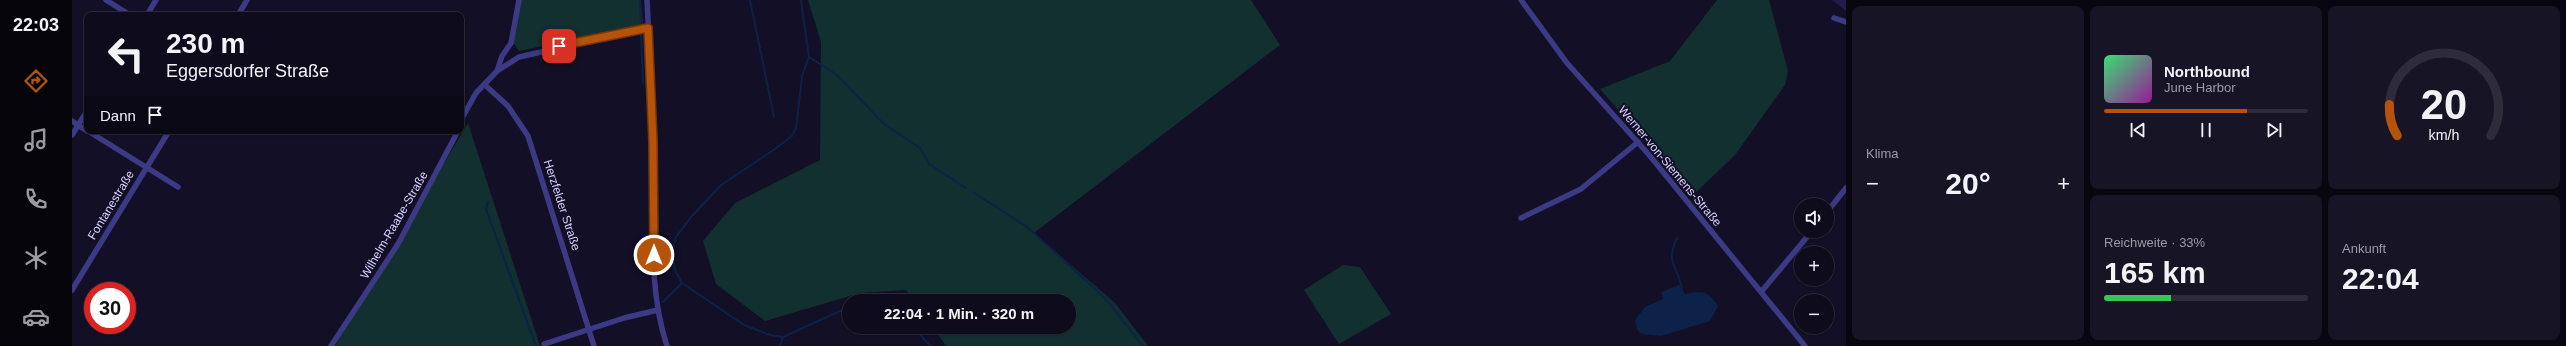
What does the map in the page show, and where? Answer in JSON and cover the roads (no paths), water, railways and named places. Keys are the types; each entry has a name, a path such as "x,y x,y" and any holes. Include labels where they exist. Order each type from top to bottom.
{"street":[{"path":"106,0 125,12"},
{"path":"149,12 156,0"},
{"path":"240,12 247,0"},
{"path":"497,71 502,56 511,43 519,0"},
{"path":"647,0 653,141 654,269 658,310 667,346"},
{"name":"Werner-von-Siemens-Straße","path":"1520,0 1567,63 1638,142 1805,346"},
{"path":"1834,18 1846,22"},
{"path":"464,115 476,93 497,71 519,57 533,52 648,28"},
{"name":"Herzfelder Straße","path":"485,85 508,106 528,136 590,328 594,346"},
{"path":"72,135 84,116"},
{"path":"72,121 84,129"},
{"path":"92,134 178,187"},
{"name":"Fontanestraße","path":"72,290 167,134"},
{"name":"Wilhelm-Raabe-Straße","path":"331,346 398,244 456,134"},
{"path":"1521,218 1581,190 1638,142"},
{"path":"1834,203 1846,188"},
{"path":"1762,292 1806,238"},
{"path":"544,344 590,328 658,310"}],"water":[{"path":"1679,285 1685,294 1700,292 1708,295 1715,301 1718,306 1710,321 1661,336 1641,334 1637,329 1635,320 1645,307 1663,299 1661,292"}],"waterway":[{"path":"640,0 641,25"},
{"path":"750,0 774,117"},
{"path":"801,0 809,57 802,76 796,128 792,136 721,185 691,217 676,237 672,250 675,270 682,283 744,325 770,335 783,337 842,310"},
{"path":"641,34 643,83"},
{"path":"809,57 837,75 884,124 920,148 929,164 966,188"},
{"path":"973,192 1027,227 1105,298 1143,346"},
{"path":"488,202 486,209 536,346"},
{"path":"1677,238 1673,247 1672,260 1679,276 1682,291"},
{"path":"663,302 682,283"},
{"path":"920,334 930,346"},
{"path":"780,346 783,337"}]}
